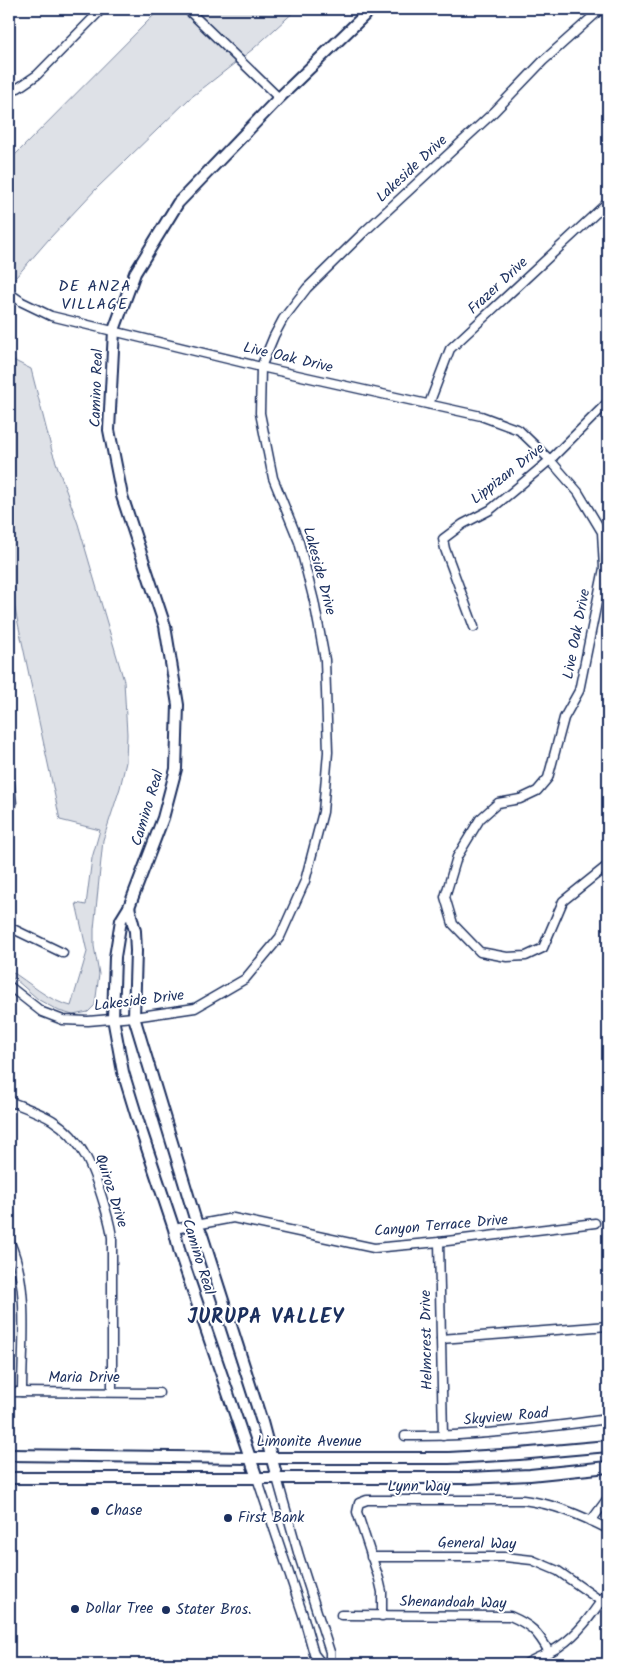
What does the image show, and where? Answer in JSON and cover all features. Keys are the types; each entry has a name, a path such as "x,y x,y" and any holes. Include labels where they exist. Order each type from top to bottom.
{"main road":[{"name":"Camino Real","path":"257,1478 183,1262 139,1124 124,1072 113,1018 115,957 121,920 129,907 163,818 176,769 178,705 164,626 122,496 109,430 114,330 135,273 178,202 279,98 371,9"},
{"name":"Camino Real","path":"129,907 135,930 136,951 134,1017 196,1225 202,1235 262,1422 277,1478"},
{"name":"Limonite Avenue","path":"9,1455 450,1458 608,1446"},
{"path":"9,1478 468,1478 530,1475 608,1467"}],"street":[{"path":"9,87 18,88 37,75 102,9"},
{"path":"187,9 279,98"},
{"name":"Lakeside Drive","path":"9,986 42,1012 63,1020 88,1022 195,1008 245,979 280,937 305,881 323,812 328,752 326,660 299,542 273,478 260,413 261,367 283,319 307,288 363,233 494,112 543,61 601,9"},
{"name":"Frazer Drive","path":"429,404 450,350 608,202"},
{"name":"Live Oak Drive","path":"9,293 22,302 51,316 261,367 481,416 519,430 550,460 578,492 602,532 604,568 579,691 564,718 548,778 537,791 520,799 498,803 480,818 457,857 446,897 453,924 480,952 507,957 526,956 543,948 563,901 608,865"},
{"name":"Lippizan Drive","path":"474,627 443,539 463,524 490,510 550,460 608,402"},
{"path":"9,775 12,804 9,809"},
{"path":"9,927 63,953"},
{"name":"Quiroz Drive","path":"9,1101 51,1120 68,1132 81,1147 91,1165 111,1226 112,1392"},
{"name":"Canyon Terrace Drive","path":"174,1229 233,1218 374,1248 595,1223"},
{"path":"9,1240 16,1260 22,1292 22,1392"},
{"name":"Helmcrest Drive","path":"439,1242 443,1436"},
{"path":"441,1339 608,1326"},
{"name":"Maria Drive","path":"9,1392 159,1393"},
{"name":"Skyview Road","path":"406,1436 443,1436 539,1429 608,1419"},
{"name":"Camino Real","path":"257,1478 314,1654 322,1664"},
{"name":"Camino Real","path":"277,1478 298,1556 330,1652 330,1664"},
{"path":"592,1521 608,1498"},
{"name":"Lynn Way","path":"382,1616 382,1592 357,1512 359,1503 367,1500 523,1500 557,1506 608,1529"},
{"name":"General Way","path":"371,1557 505,1557 532,1560 558,1571 605,1604"},
{"path":"526,1664 558,1647 577,1632 605,1604 608,1591"},
{"name":"Shenandoah Way","path":"341,1615 510,1616 532,1627 549,1652"},
{"path":"390,1664 512,1664"}],"shaded area":[{"path":"160,9 297,9 253,49 189,99 97,188 9,285 9,161"},
{"path":"9,358 31,369 52,451 78,524 124,681 127,734 126,762 120,788 103,840 94,929 94,946 99,974 95,1005 88,1012 73,1015 59,1011 39,1000 16,980 9,977 9,970 54,1000 71,1006 87,952 76,903 86,905 92,858 100,830 60,820 9,581"}],"place":[{"name":"Chase","path":"95,1511"},
{"name":"First Bank","path":"228,1518"},
{"name":"Dollar Tree","path":"75,1609"},
{"name":"Stater Bros.","path":"166,1610"}],"district":[{"name":"DE ANZA VILLAGE","path":"95,295"},
{"name":"JURUPA VALLEY","path":"266,1318"}]}
